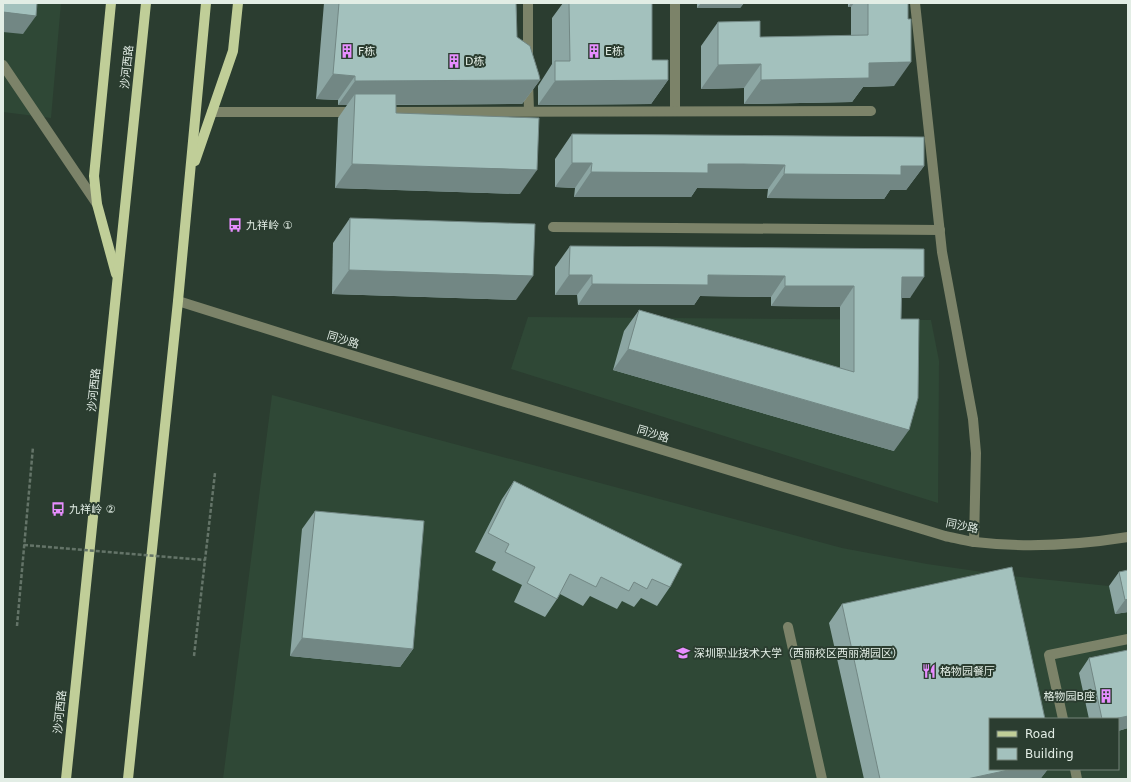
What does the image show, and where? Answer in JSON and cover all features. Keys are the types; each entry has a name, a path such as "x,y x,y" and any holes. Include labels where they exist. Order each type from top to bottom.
{"main road":[{"path":"111,3 94,176 97,204 117,280"},
{"name":"沙河西路","path":"66,779 146,3"},
{"path":"128,779 178,301 206,3"},
{"path":"190,176 233,51 238,3"}],"street":[{"path":"528,3 528,111"},
{"path":"675,3 675,112"},
{"path":"916,3 942,252 973,419 976,453 974,542"},
{"path":"3,65 97,204"},
{"path":"212,112 871,111"},
{"path":"553,227 940,230"},
{"name":"同沙路","path":"178,301 323,347 945,536 974,542 1056,545 1103,541 1128,537"},
{"path":"788,627 822,779"},
{"path":"1063,718 1049,655 1128,639"}],"path":[{"path":"17,626 34,447"},
{"path":"194,656 215,474"},
{"path":"24,545 205,560"}],"shaded area":[{"path":"3,3 61,3 51,118 3,112"},
{"path":"528,317 931,320 939,361 938,503 511,369"},
{"name":"深圳职业技术大学（西丽校区西丽湖园区）","path":"272,395 842,548 927,564 1011,576 1109,586 1128,583 1128,779 223,779"}],"building":[{"path":"3,3 37,3 36,16 3,12"},
{"path":"339,3 516,3 517,37 530,46 540,80 355,81 355,76 333,74"},
{"path":"569,3 652,3 652,60 668,60 668,80 555,81 555,61 570,61"},
{"path":"868,3 908,3 908,19 911,19 911,62 869,63 869,78 761,80 761,64 718,65 718,22 760,21 760,37 868,35"},
{"path":"355,94 396,94 396,113 539,118 537,170 352,164"},
{"path":"572,134 924,137 924,166 901,166 901,175 784,174 785,165 743,164 708,164 708,173 591,172 592,163 572,163"},
{"path":"350,218 535,224 533,276 349,270"},
{"path":"570,246 924,249 924,277 902,277 901,319 919,319 918,398 909,430 628,349 639,310 854,372 854,286 785,286 785,276 708,275 708,285 592,284 592,275 569,275"},
{"path":"514,481 682,564 670,587 652,579 647,589 634,582 629,591 601,577 596,587 570,574 557,599 527,583 535,567 505,552 509,544 488,533"},
{"path":"315,511 424,521 413,649 302,638"},
{"name":"格物园餐厅","path":"1012,567 1045,718 989,718 989,770 1008,770 967,779 880,779 842,604"},
{"path":"1128,570 1128,599 1125,600 1119,572"},
{"name":"格物园B座","path":"1128,650 1128,716 1119,718 1102,718 1089,658"}],"place":[{"name":"F栋","path":"347,51"},
{"name":"E栋","path":"594,51"},
{"name":"D栋","path":"454,61"},
{"name":"九祥岭 ①","path":"235,225"},
{"name":"九祥岭 ②","path":"58,509"},
{"name":"深圳职业技术大学（西丽校区西丽湖园区）","path":"683,653"},
{"name":"格物园餐厅","path":"929,671"},
{"name":"格物园B座","path":"1106,696"}]}
